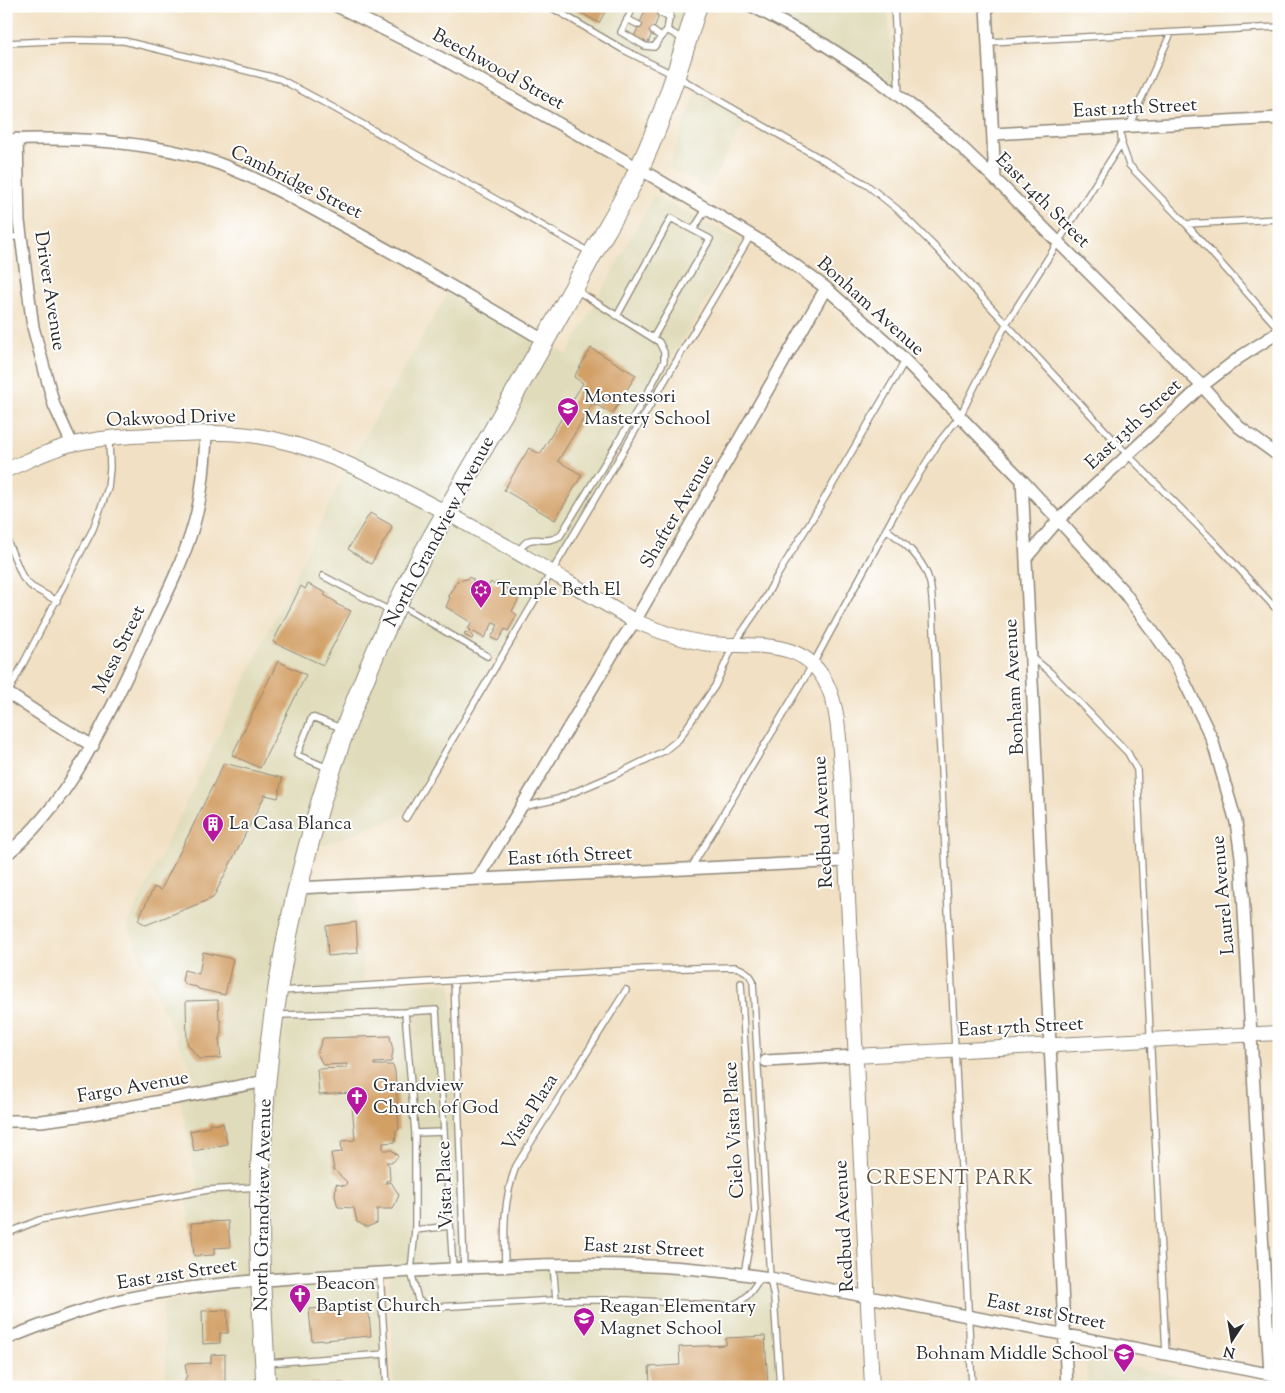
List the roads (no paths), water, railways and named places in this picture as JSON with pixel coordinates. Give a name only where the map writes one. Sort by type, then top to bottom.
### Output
[{"type":"main road","name":"North Grandview Avenue","points":[[266,1387],[261,1280],[260,1187],[266,1081],[278,991],[297,888],[332,770],[364,680],[396,608],[446,512],[574,289],[640,169],[676,76],[697,6]]},
{"type":"street","name":"Beechwood Street","points":[[337,6],[441,58],[640,169]]},
{"type":"street","name":"East 14th Street","points":[[752,6],[825,45],[873,76],[948,134],[1059,242],[1202,386],[1239,427],[1279,456]]},
{"type":"street","points":[[986,6],[995,179]]},
{"type":"street","name":"East 12th Street","points":[[993,134],[1279,118]]},
{"type":"street","name":"Driver Avenue","points":[[12,140],[19,220],[33,327],[54,405],[72,444]]},
{"type":"street","name":"Cambridge Street","points":[[12,140],[94,140],[174,151],[207,160],[256,180],[310,207],[545,340]]},
{"type":"street","name":"Bonham Avenue","points":[[640,169],[751,235],[826,288],[905,361],[1022,480],[1067,1387]]},
{"type":"street","name":"Shafter Avenue","points":[[478,879],[618,645],[635,621],[826,288]]},
{"type":"street","name":"East 13th Street","points":[[1026,558],[1059,519],[1202,386],[1279,330]]},
{"type":"street","name":"Mesa Street","points":[[6,855],[40,823],[65,791],[93,746],[166,596],[185,551],[201,495],[206,433]]},
{"type":"street","name":"Oakwood Drive","points":[[6,470],[72,444],[158,434],[228,433],[258,436],[325,454],[360,469],[446,512]]},
{"type":"street","name":"Laurel Avenue","points":[[1022,480],[1124,592],[1175,662],[1212,739],[1236,822],[1241,857],[1274,1376]]},
{"type":"street","name":"Redbud Avenue","points":[[446,512],[635,621],[663,633],[711,644],[767,646],[788,650],[800,655],[813,664],[828,686],[837,725],[842,777],[872,1387]]},
{"type":"street","points":[[7,694],[93,746]]},
{"type":"street","name":"East 16th Street","points":[[297,888],[845,861]]},
{"type":"street","name":"East 17th Street","points":[[766,1061],[1279,1033]]},
{"type":"street","name":"Fargo Avenue","points":[[6,1121],[41,1121],[86,1115],[266,1081]]},
{"type":"street","name":"East 21st Street","points":[[6,1339],[57,1319],[121,1300],[162,1292],[261,1280],[505,1266],[642,1264],[744,1274],[868,1296],[1274,1376]]},
{"type":"lane","points":[[549,6],[622,49],[676,76],[867,185],[897,209],[1128,455],[1216,544],[1279,612]]},
{"type":"lane","points":[[634,6],[621,32],[645,46],[654,47],[667,30],[670,6]]},
{"type":"lane","points":[[894,6],[899,96]]},
{"type":"lane","points":[[660,13],[670,18]]},
{"type":"lane","points":[[627,19],[639,25]]},
{"type":"lane","points":[[988,42],[1279,27]]},
{"type":"lane","points":[[667,30],[687,40]]},
{"type":"lane","points":[[653,31],[661,38]]},
{"type":"lane","points":[[691,868],[813,664],[886,529],[939,442],[960,416],[1006,324],[1122,142],[1125,127],[1172,33]]},
{"type":"lane","points":[[6,43],[73,40],[124,41],[280,80],[334,108],[593,254]]},
{"type":"lane","points":[[1122,142],[1129,165],[1186,224],[1279,330]]},
{"type":"lane","points":[[693,230],[707,208]]},
{"type":"lane","points":[[617,316],[671,218],[710,239],[653,338]]},
{"type":"lane","points":[[1186,224],[1279,219]]},
{"type":"lane","points":[[406,818],[751,235]]},
{"type":"lane","points":[[6,237],[21,237]]},
{"type":"lane","points":[[518,554],[524,542],[529,540],[547,540],[560,536],[646,396],[664,361],[663,348],[653,338],[574,289]]},
{"type":"lane","points":[[520,808],[558,799],[617,774],[664,751],[679,739],[715,686],[734,644],[764,600],[905,361]]},
{"type":"lane","points":[[7,694],[94,530],[108,488],[110,468],[109,439]]},
{"type":"lane","points":[[886,529],[905,543],[925,570],[930,583],[933,611],[972,1387]]},
{"type":"lane","points":[[6,538],[23,578],[32,587],[57,601]]},
{"type":"lane","points":[[323,576],[396,608],[487,656]]},
{"type":"lane","points":[[1031,655],[1050,672],[1128,753],[1137,770],[1166,1354]]},
{"type":"lane","points":[[332,770],[297,755],[312,717],[346,730]]},
{"type":"lane","points":[[278,991],[646,969],[736,967],[746,971],[752,976],[766,1278],[774,1298],[780,1387]]},
{"type":"lane","name":"Vista Place","points":[[454,981],[458,1269]]},
{"type":"lane","name":"Cielo Vista Place","points":[[741,983],[755,1213],[744,1274]]},
{"type":"lane","name":"Vista Plaza","points":[[505,1266],[504,1223],[508,1187],[516,1166],[626,990]]},
{"type":"lane","points":[[274,1016],[436,1010],[450,1226],[458,1269]]},
{"type":"lane","points":[[405,1012],[415,1133],[415,1230],[411,1271],[418,1300],[426,1305],[436,1307],[556,1300],[628,1300],[729,1306],[738,1304],[746,1299],[766,1278]]},
{"type":"lane","points":[[415,1133],[444,1132]]},
{"type":"lane","points":[[6,1234],[38,1220],[48,1218],[208,1190],[260,1187]]},
{"type":"lane","points":[[415,1230],[450,1226]]},
{"type":"lane","points":[[553,1264],[556,1300]]},
{"type":"lane","points":[[380,1273],[387,1387]]},
{"type":"lane","points":[[265,1364],[385,1354]]},
{"type":"place","name":"Montessori Mastery School","points":[[568,427]]},
{"type":"place","name":"Temple Beth El","points":[[481,609]]},
{"type":"place","name":"La Casa Blanca","points":[[213,843]]},
{"type":"place","name":"Grandview Church of God","points":[[357,1116]]},
{"type":"place","name":"Beacon Baptist Church","points":[[300,1314]]},
{"type":"place","name":"Reagan Elementary Magnet School","points":[[584,1337]]},
{"type":"place","name":"Bohnam Middle School","points":[[1124,1373]]},
{"type":"district","name":"CRESENT PARK","points":[[950,1179]]}]
